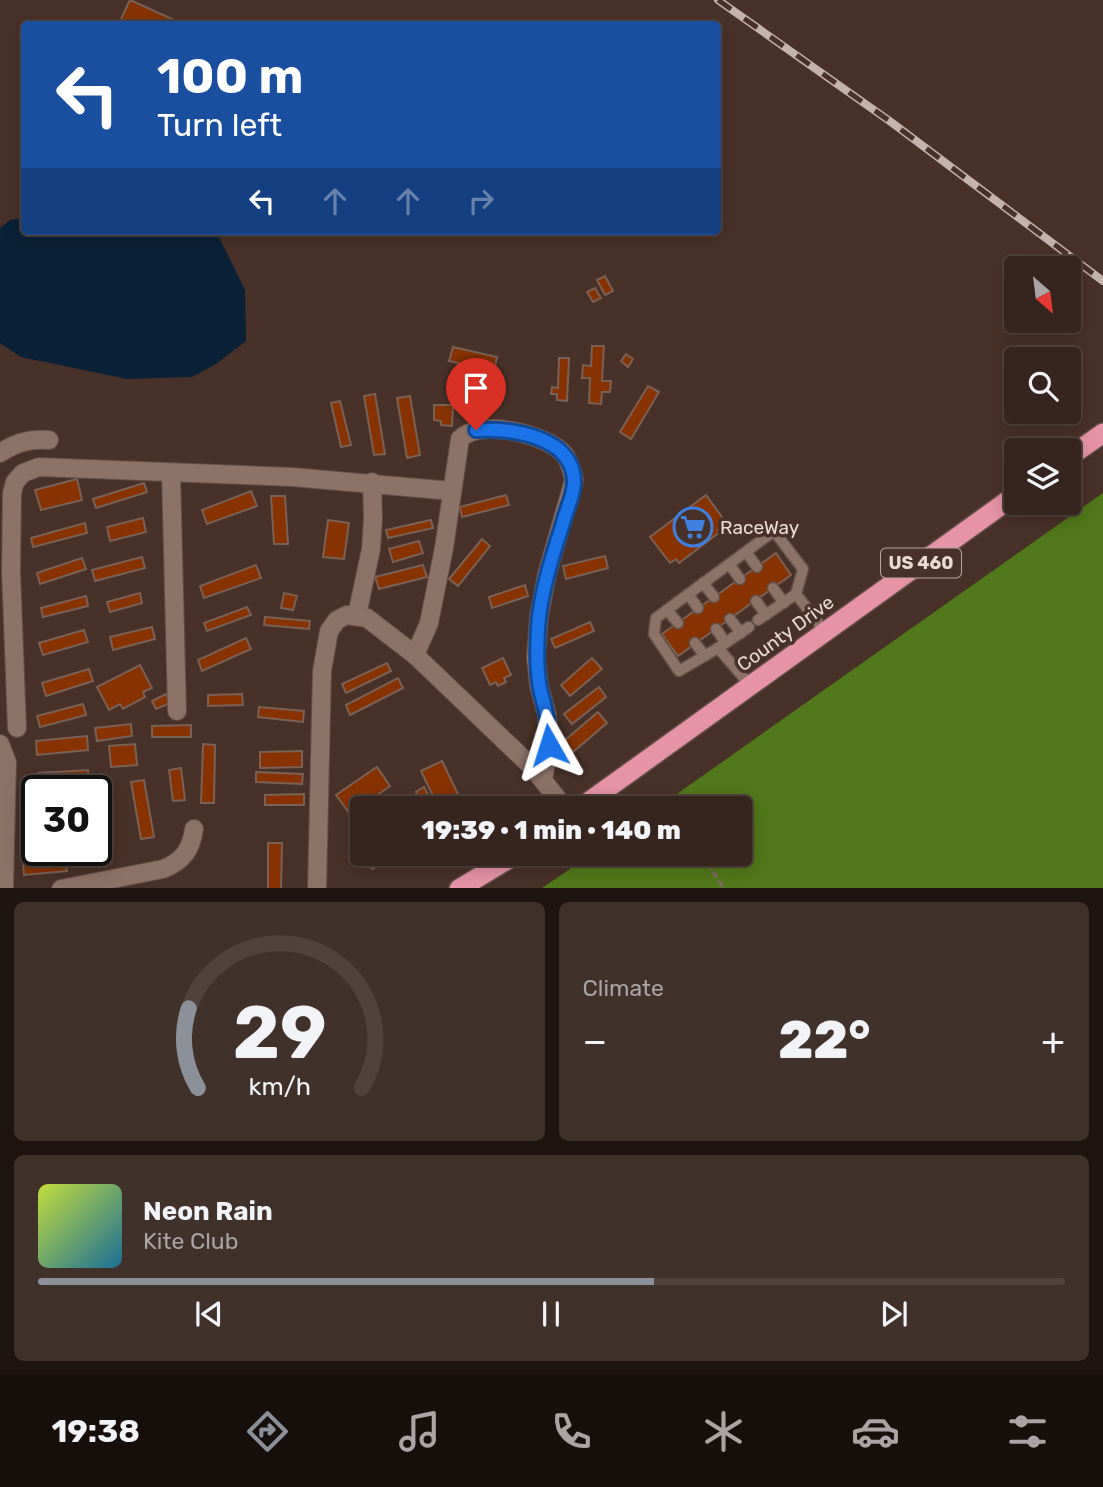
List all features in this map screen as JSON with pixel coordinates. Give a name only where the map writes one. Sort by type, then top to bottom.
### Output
[{"type":"highway","points":[[1081,449],[1103,433]]},
{"type":"highway","name":"County Drive","points":[[597,796],[1004,504]]},
{"type":"highway","points":[[459,888],[497,866]]},
{"type":"street","points":[[415,655],[424,640],[429,623],[444,548],[460,439],[466,433],[476,430],[494,429],[540,439],[559,450],[572,467],[573,487],[547,574],[539,616],[536,658],[539,685],[547,715],[549,745],[543,780]]},
{"type":"street","points":[[0,453],[13,444],[29,439],[49,440]]},
{"type":"street","points":[[17,728],[11,572],[12,493],[15,482],[23,473],[39,467],[171,472],[372,482],[452,491]]},
{"type":"street","points":[[171,472],[177,711]]},
{"type":"street","points":[[357,615],[371,549],[372,482]]},
{"type":"street","points":[[317,888],[322,671],[329,631],[337,620],[347,615],[367,618],[415,655],[543,780],[556,796]]},
{"type":"street","points":[[0,744],[6,762],[4,888]]},
{"type":"street","points":[[61,888],[163,869],[175,864],[187,854],[194,829]]},
{"type":"lane","points":[[774,531],[803,569],[796,594],[722,646],[679,671],[653,634],[656,618],[746,552],[774,531]]},
{"type":"lane","points":[[746,552],[757,567]]},
{"type":"lane","points":[[729,564],[740,579]]},
{"type":"lane","points":[[703,583],[714,597]]},
{"type":"lane","points":[[774,588],[784,603]]},
{"type":"lane","points":[[688,594],[698,608]]},
{"type":"lane","points":[[796,594],[825,632]]},
{"type":"lane","points":[[753,624],[755,601]]},
{"type":"lane","points":[[667,610],[678,623]]},
{"type":"lane","points":[[730,619],[753,624]]},
{"type":"lane","points":[[716,629],[722,646],[751,686]]},
{"type":"lane","points":[[695,643],[705,656]]},
{"type":"path","points":[[710,866],[724,888]]},
{"type":"green space","points":[[1103,493],[1103,888],[542,888],[574,866],[752,866],[752,796],[674,796],[1072,515],[1081,515],[1081,509]]},
{"type":"water","points":[[21,218],[21,235],[218,235],[245,290],[246,341],[216,364],[192,377],[127,379],[21,357],[0,343],[0,228],[10,220]]},
{"type":"building","points":[[130,0],[176,21],[120,21]]},
{"type":"building","points":[[605,276],[613,291],[605,295],[597,280]]},
{"type":"building","points":[[595,288],[601,298],[593,302],[587,292]]},
{"type":"building","points":[[592,346],[604,346],[602,381],[611,381],[610,392],[602,392],[601,404],[589,403],[590,378],[582,378],[583,365],[591,366]]},
{"type":"building","points":[[453,347],[497,357],[494,371],[449,361]]},
{"type":"building","points":[[626,354],[633,359],[628,367],[621,361]]},
{"type":"building","points":[[559,358],[569,358],[567,401],[557,400],[557,394],[551,394],[552,387],[558,388]]},
{"type":"building","points":[[648,386],[659,392],[631,439],[620,432]]},
{"type":"building","points":[[375,394],[385,454],[374,455],[364,396]]},
{"type":"building","points":[[410,396],[420,455],[407,458],[397,398]]},
{"type":"building","points":[[340,401],[351,445],[341,447],[331,403]]},
{"type":"building","points":[[434,405],[453,405],[452,426],[441,425],[441,421],[434,420]]},
{"type":"building","points":[[77,479],[82,500],[41,510],[35,490]]},
{"type":"building","points":[[144,483],[147,492],[96,508],[93,499]]},
{"type":"building","points":[[251,491],[257,506],[207,524],[202,510]]},
{"type":"building","points":[[506,495],[509,505],[462,517],[460,507]]},
{"type":"building","name":"RaceWay","points":[[706,495],[727,524],[679,563],[676,559],[670,563],[650,537]]},
{"type":"building","points":[[271,496],[285,496],[288,544],[274,544]]},
{"type":"building","points":[[143,518],[146,532],[110,541],[107,527]]},
{"type":"building","points":[[328,520],[349,523],[344,559],[323,557]]},
{"type":"building","points":[[431,520],[433,528],[388,538],[386,530]]},
{"type":"building","points":[[85,523],[87,533],[33,547],[31,538]]},
{"type":"building","points":[[482,539],[490,546],[458,586],[449,579]]},
{"type":"building","points":[[419,541],[423,553],[393,562],[389,549]]},
{"type":"building","name":"RaceWay","points":[[776,553],[791,575],[678,656],[662,634]]},
{"type":"building","points":[[605,556],[608,568],[566,579],[563,566]]},
{"type":"building","points":[[142,557],[145,568],[95,581],[92,570]]},
{"type":"building","points":[[82,558],[86,569],[40,584],[37,573]]},
{"type":"building","points":[[256,565],[261,578],[204,598],[200,586]]},
{"type":"building","points":[[423,565],[427,577],[379,589],[375,577]]},
{"type":"building","points":[[525,585],[528,596],[492,608],[489,597]]},
{"type":"building","points":[[140,593],[142,603],[110,612],[107,602]]},
{"type":"building","points":[[284,593],[297,596],[293,610],[281,608]]},
{"type":"building","points":[[86,596],[88,606],[43,617],[41,608]]},
{"type":"building","points":[[247,607],[251,615],[207,631],[204,623]]},
{"type":"building","points":[[265,617],[310,621],[309,629],[264,625]]},
{"type":"building","points":[[590,622],[594,631],[555,648],[551,639]]},
{"type":"building","points":[[152,627],[155,639],[113,650],[110,637]]},
{"type":"building","points":[[84,630],[88,642],[43,655],[39,643]]},
{"type":"building","points":[[246,638],[251,649],[202,671],[198,660]]},
{"type":"building","points":[[503,658],[511,675],[504,678],[506,682],[498,686],[496,682],[490,685],[482,668]]},
{"type":"building","points":[[592,658],[602,669],[570,696],[561,685]]},
{"type":"building","points":[[387,663],[391,671],[346,693],[342,684]]},
{"type":"building","points":[[140,665],[152,688],[143,692],[145,697],[123,709],[120,704],[109,710],[97,687]]},
{"type":"building","points":[[89,669],[93,681],[46,696],[42,683]]},
{"type":"building","points":[[398,678],[403,688],[350,715],[346,705]]},
{"type":"building","points":[[599,687],[606,697],[572,724],[564,714]]},
{"type":"building","points":[[166,694],[170,703],[156,709],[152,701]]},
{"type":"building","points":[[242,694],[243,705],[208,706],[208,695]]},
{"type":"building","points":[[83,704],[86,715],[40,727],[37,716]]},
{"type":"building","points":[[259,707],[304,711],[303,722],[258,717]]},
{"type":"building","points":[[598,712],[607,723],[573,752],[564,741]]},
{"type":"building","points":[[131,724],[132,736],[97,741],[95,728]]},
{"type":"building","points":[[191,725],[191,737],[152,737],[152,726]]},
{"type":"building","points":[[87,736],[88,750],[37,755],[36,741]]},
{"type":"building","points":[[135,744],[137,765],[111,767],[109,746]]},
{"type":"building","points":[[203,744],[215,745],[214,803],[201,803]]},
{"type":"building","points":[[302,751],[302,767],[260,768],[260,752]]},
{"type":"building","points":[[442,761],[458,794],[433,796],[421,771]]},
{"type":"building","points":[[377,767],[390,786],[376,796],[350,796],[350,814],[336,795]]},
{"type":"building","points":[[181,768],[185,800],[173,801],[169,770]]},
{"type":"building","points":[[88,770],[88,775],[38,775]]},
{"type":"building","points":[[256,772],[303,774],[302,784],[256,782]]},
{"type":"building","points":[[144,780],[154,837],[141,839],[131,782]]},
{"type":"building","points":[[424,787],[429,796],[418,796],[416,792]]},
{"type":"building","points":[[304,794],[304,805],[265,805],[265,795]]},
{"type":"building","points":[[268,843],[282,843],[281,888],[268,888]]},
{"type":"building","points":[[23,866],[67,866],[67,871],[24,875]]},
{"type":"railway","points":[[718,0],[891,122],[1103,281]]},
{"type":"place","name":"RaceWay","points":[[693,527]]},
{"type":"route","points":[[476,430],[517,432],[540,439],[565,455],[572,467],[573,487],[547,574],[539,616],[536,658],[539,685],[547,715],[549,745]]}]
